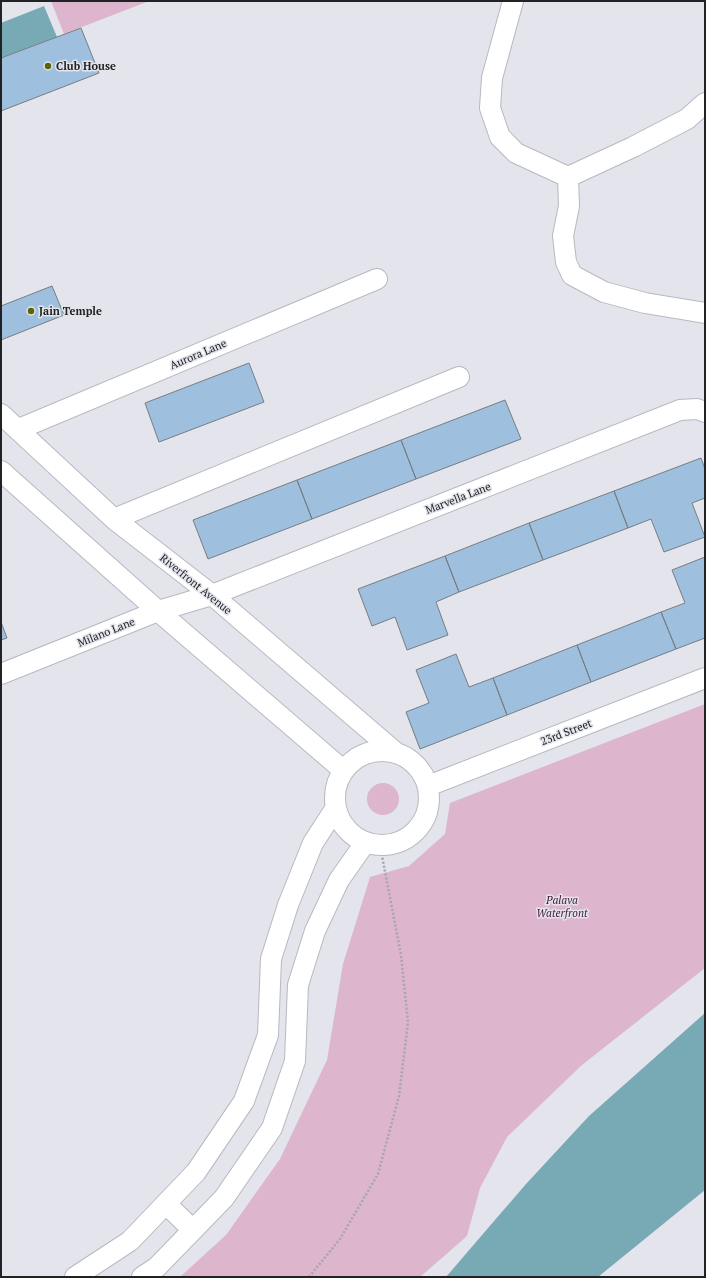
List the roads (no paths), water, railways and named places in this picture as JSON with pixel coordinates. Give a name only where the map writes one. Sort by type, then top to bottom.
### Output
[{"type":"street","points":[[514,1],[492,78],[490,108],[500,137],[516,152],[568,176],[633,147],[687,119],[705,103]]},
{"type":"street","points":[[568,176],[569,206],[563,236],[566,262],[572,275],[604,292],[645,303],[705,313]]},
{"type":"street","name":"Aurora Lane","points":[[19,429],[377,279]]},
{"type":"street","points":[[114,519],[459,377]]},
{"type":"street","name":"Marvella Lane","points":[[212,595],[680,410],[697,409],[705,412]]},
{"type":"street","name":"Riverfront Avenue","points":[[1,414],[19,429],[114,519],[212,595],[394,751]]},
{"type":"street","points":[[1,471],[158,611],[343,770]]},
{"type":"street","name":"Milano Lane","points":[[1,674],[158,611],[212,595]]},
{"type":"street","name":"23rd Street","points":[[428,786],[705,678]]},
{"type":"street","points":[[379,751],[394,751],[409,760],[421,772],[428,786],[429,801],[426,815],[419,828],[408,838],[394,844],[372,844],[352,836],[341,824],[336,809],[335,793],[343,770],[363,755],[379,751]]},
{"type":"street","points":[[75,1277],[130,1241],[166,1204],[196,1172],[244,1101],[268,1035],[271,959],[288,905],[313,843],[336,809]]},
{"type":"street","points":[[142,1277],[158,1267],[224,1198],[272,1128],[294,1061],[298,985],[315,931],[339,880],[372,844]]},
{"type":"street","points":[[166,1204],[193,1230]]},
{"type":"water","points":[[44,6],[57,37],[1,58],[1,23]]},
{"type":"water","points":[[705,1013],[705,1190],[598,1277],[446,1277],[526,1184],[589,1116]]},
{"type":"place","name":"Club House","points":[[48,66]]},
{"type":"place","name":"Jain Temple","points":[[31,311]]},
{"type":"park label","name":"Palava Waterfront","points":[[562,906]]}]
